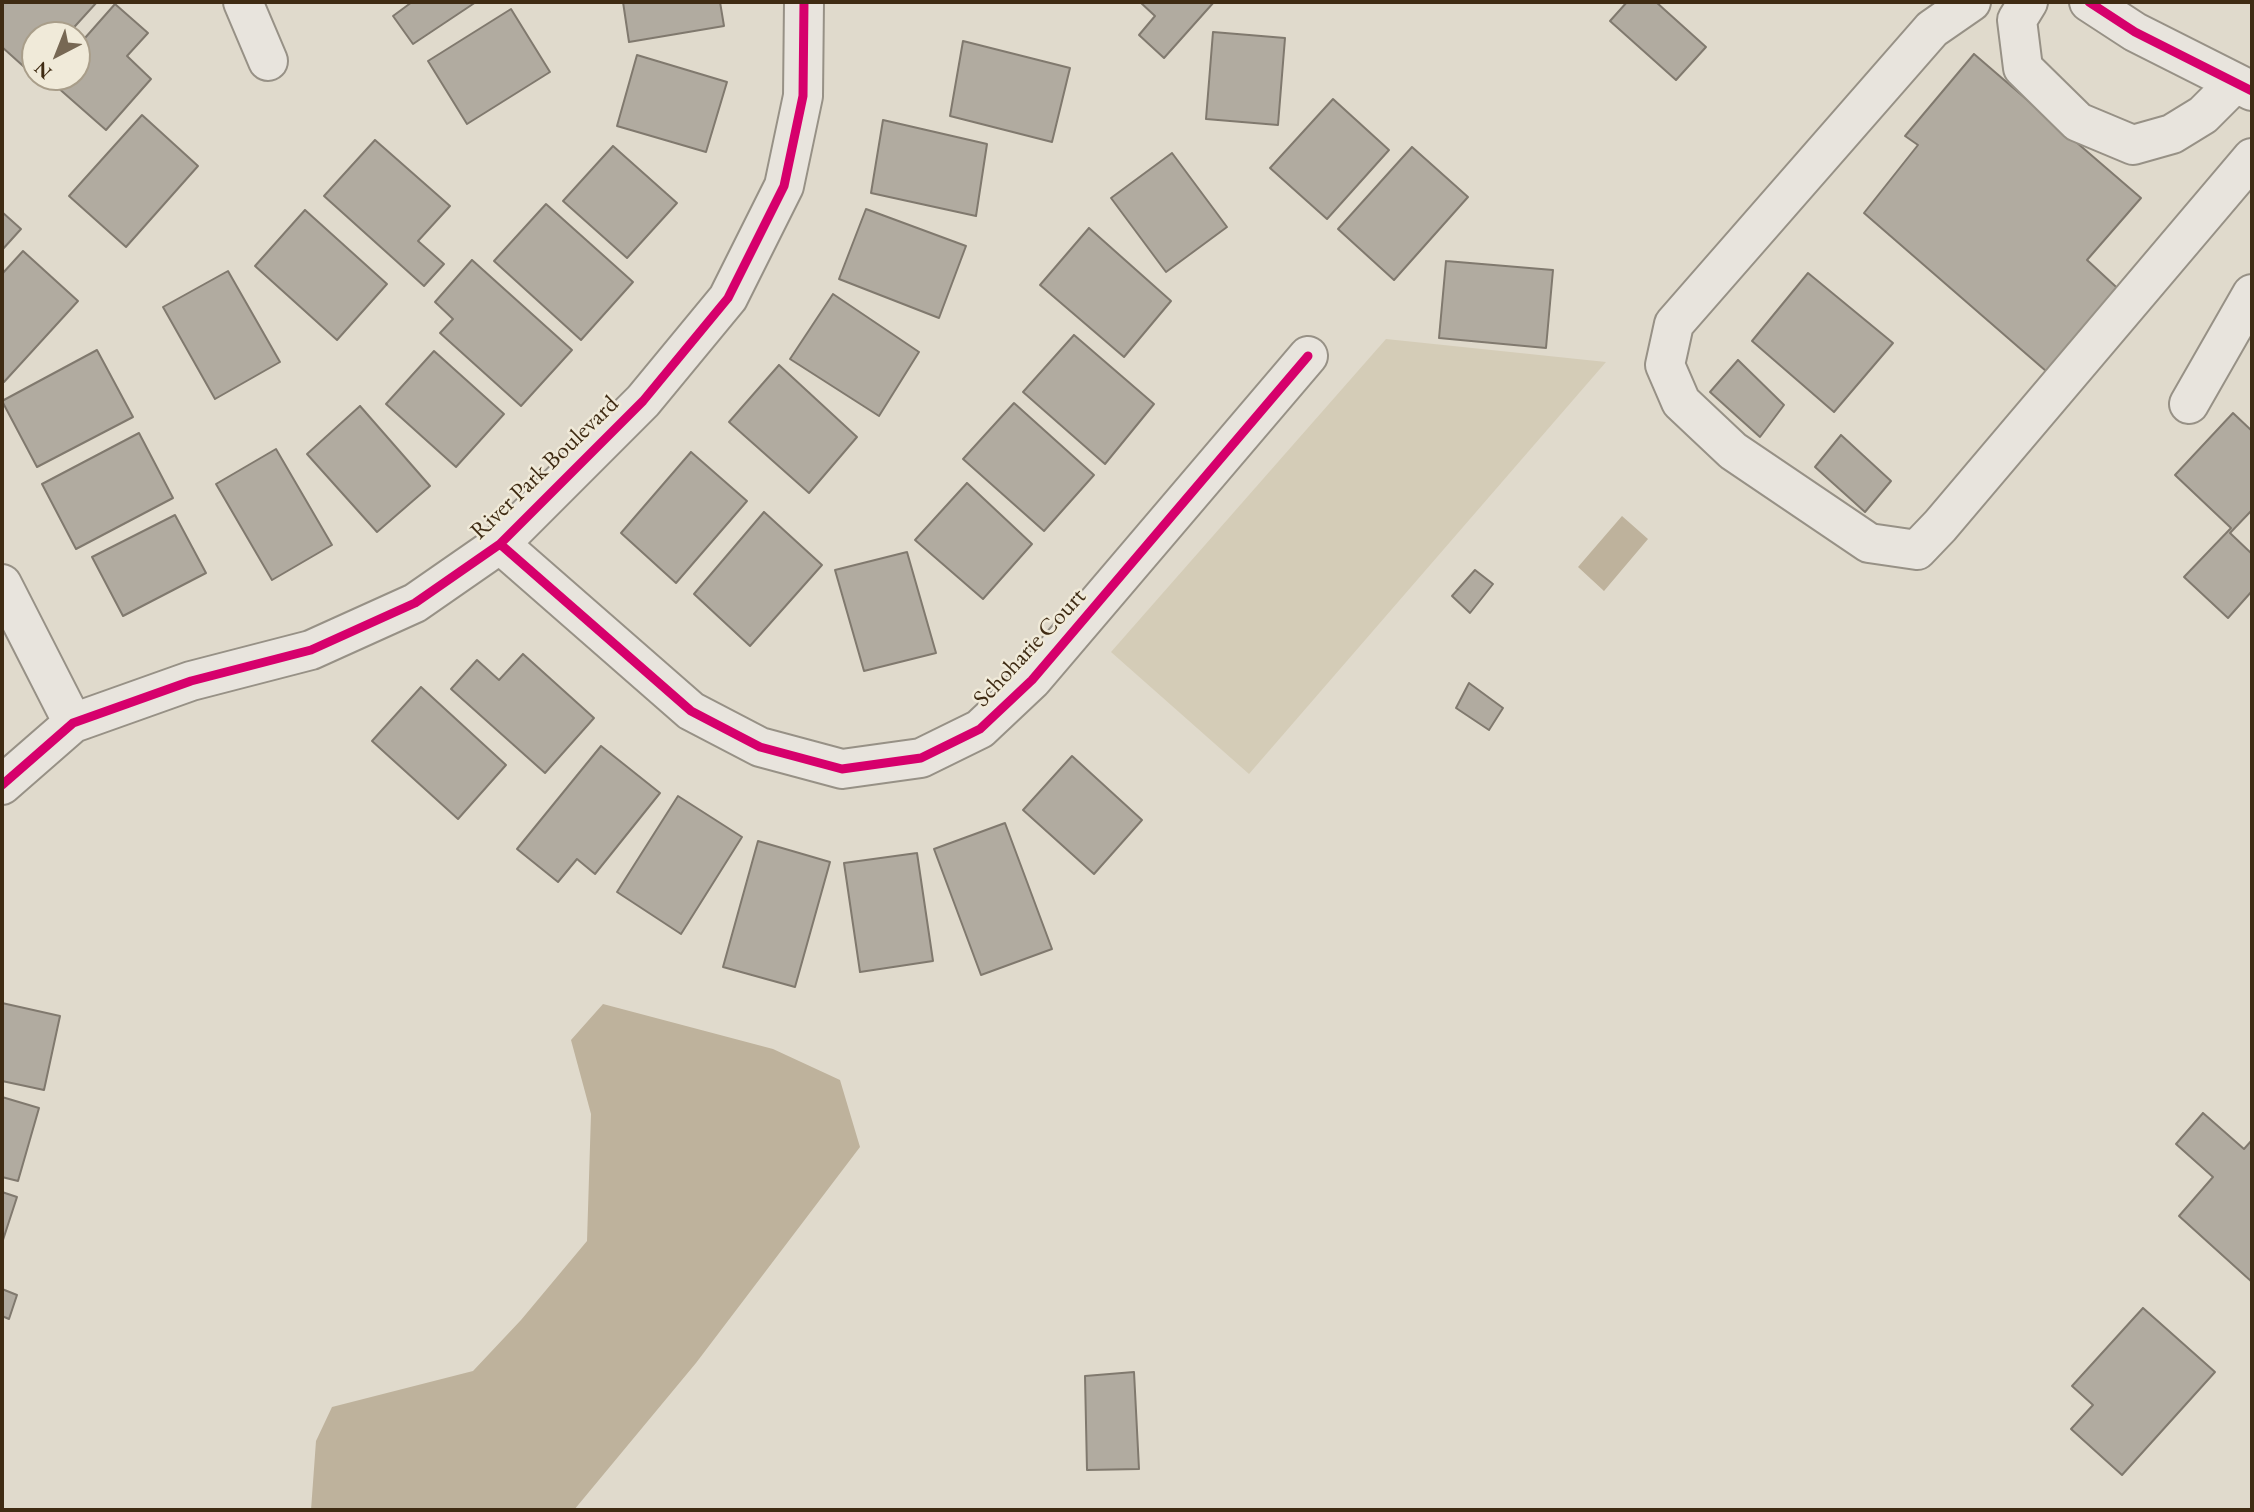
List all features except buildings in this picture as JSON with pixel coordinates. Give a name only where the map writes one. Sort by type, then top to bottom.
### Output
[{"type":"street","points":[[243,2],[268,61]]},
{"type":"street","name":"River Park Boulevard","points":[[2,785],[73,723],[191,681],[311,650],[415,603],[500,544],[643,401],[728,298],[784,186],[803,96],[804,2]]},
{"type":"street","points":[[1971,2],[1932,29],[1674,324],[1665,365],[1681,402],[1733,451],[1869,543],[1916,550],[1940,526],[2252,158]]},
{"type":"street","points":[[2028,2],[2017,20],[2023,68],[2078,122],[2133,145],[2172,134],[2244,87],[2135,32],[2089,2]]},
{"type":"street","points":[[2189,404],[2252,294]]},
{"type":"street","name":"Schoharie Court","points":[[500,544],[691,711],[760,747],[842,769],[921,758],[980,729],[1032,680],[1308,356]]},
{"type":"street","points":[[2,584],[73,723]]},
{"type":"shaded area","points":[[1386,339],[1606,362],[1249,774],[1111,652]]},
{"type":"shaded area","points":[[1622,516],[1648,539],[1604,591],[1578,567]]},
{"type":"shaded area","points":[[603,1004],[773,1049],[840,1080],[860,1147],[696,1363],[574,1510],[311,1510],[316,1441],[332,1407],[473,1371],[521,1320],[587,1241],[591,1114],[571,1040]]},
{"type":"cycle path","points":[[2,785],[73,723],[191,681],[311,650],[415,603],[500,544],[643,401],[728,298],[784,186],[803,96],[804,2]]},
{"type":"cycle path","points":[[2089,2],[2135,32],[2252,91]]},
{"type":"cycle path","points":[[500,544],[691,711],[760,747],[842,769],[921,758],[980,729],[1032,680],[1308,356]]}]
